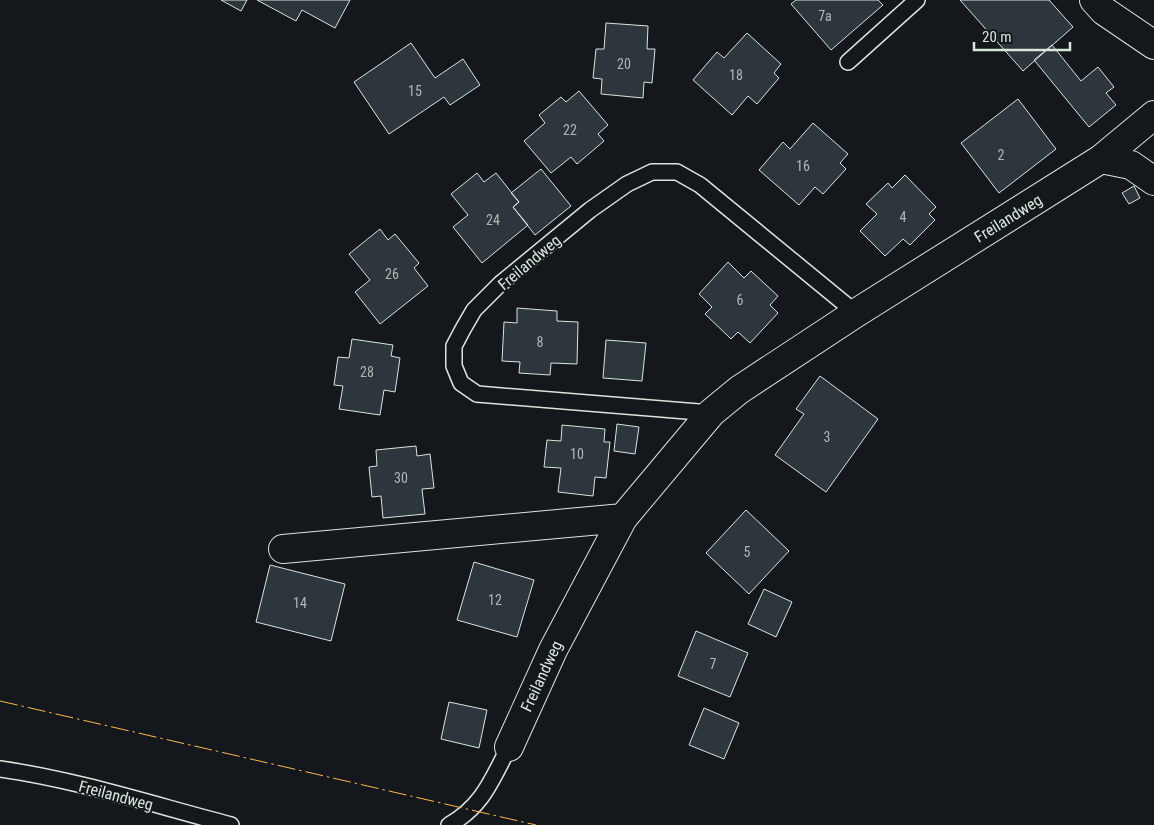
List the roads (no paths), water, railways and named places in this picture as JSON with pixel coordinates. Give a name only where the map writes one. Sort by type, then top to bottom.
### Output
[{"type":"street","points":[[1094,0],[1104,11],[1154,45]]},
{"type":"street","name":"Freilandweg","points":[[509,747],[553,650],[623,518],[711,413],[739,390],[856,313],[1101,159],[1154,115]]},
{"type":"street","points":[[1101,159],[1131,165],[1154,181]]},
{"type":"street","points":[[283,549],[623,518]]},
{"type":"lane","points":[[848,62],[917,0]]},
{"type":"lane","name":"Freilandweg","points":[[711,413],[477,394],[460,383],[454,366],[454,346],[474,310],[500,284],[590,210],[627,184],[652,172],[677,172],[700,185],[856,313]]},
{"type":"lane","name":"Freilandweg","points":[[449,825],[464,816],[482,797],[509,747]]},
{"type":"lane","name":"Freilandweg","points":[[0,769],[28,773],[82,786],[231,825]]}]
